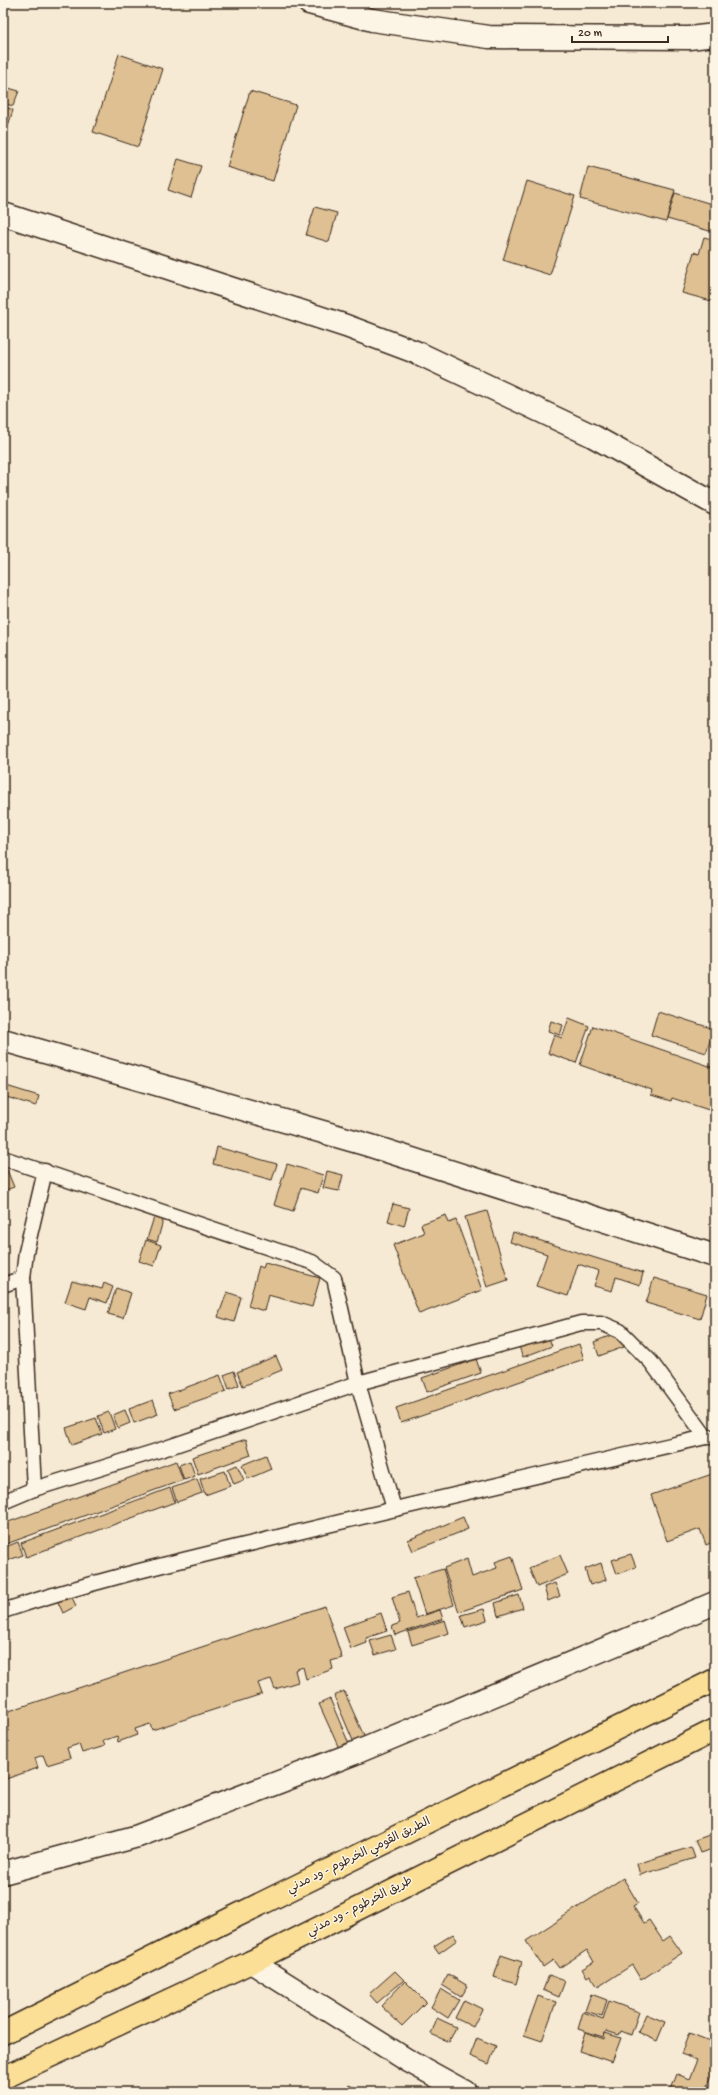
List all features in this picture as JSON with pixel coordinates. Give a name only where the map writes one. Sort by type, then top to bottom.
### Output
[{"type":"highway","name":"الطريق القومي الخرطوم - ود مدني","points":[[3,2033],[252,1908],[715,1680]]},
{"type":"highway","name":"طريق الخرطوم - ود مدني","points":[[3,2078],[251,1962],[715,1730]]},
{"type":"street","points":[[309,3],[372,20],[489,37],[682,38],[715,35]]},
{"type":"street","points":[[3,214],[339,324],[418,353],[591,435],[715,504]]},
{"type":"street","points":[[3,1040],[368,1144],[715,1256]]},
{"type":"street","points":[[3,1873],[146,1833],[355,1753],[715,1603]]},
{"type":"street","points":[[251,1962],[401,2056],[465,2092]]},
{"type":"lane","points":[[3,1158],[312,1262],[334,1278],[358,1383],[394,1509]]},
{"type":"lane","points":[[34,1489],[23,1278],[26,1252],[45,1171]]},
{"type":"lane","points":[[3,1285],[23,1278]]},
{"type":"lane","points":[[3,1502],[34,1489],[163,1449],[358,1383],[581,1322],[601,1323],[620,1331],[651,1362],[711,1437],[394,1509],[57,1593],[3,1611]]},
{"type":"building","points":[[119,54],[163,69],[138,147],[93,132]]},
{"type":"building","points":[[5,87],[19,91],[13,106],[3,103]]},
{"type":"building","points":[[250,91],[296,105],[273,181],[227,167]]},
{"type":"building","points":[[3,106],[13,110],[5,136],[3,136]]},
{"type":"building","points":[[178,159],[201,166],[191,198],[168,190]]},
{"type":"building","points":[[588,167],[675,190],[666,222],[580,199]]},
{"type":"building","points":[[527,181],[575,196],[550,275],[503,260]]},
{"type":"building","points":[[675,193],[715,205],[715,225],[713,232],[667,219]]},
{"type":"building","points":[[315,207],[337,213],[329,242],[306,235]]},
{"type":"building","points":[[704,237],[715,240],[715,302],[682,293],[694,252],[699,254]]},
{"type":"building","points":[[658,1011],[714,1029],[706,1053],[651,1035]]},
{"type":"building","points":[[569,1018],[589,1026],[576,1063],[548,1053],[554,1035],[562,1038]]},
{"type":"building","points":[[551,1021],[563,1025],[560,1035],[548,1031]]},
{"type":"building","points":[[593,1026],[715,1068],[715,1112],[672,1098],[671,1101],[651,1095],[652,1090],[580,1065]]},
{"type":"building","points":[[3,1085],[39,1096],[36,1106],[3,1096]]},
{"type":"building","points":[[217,1147],[277,1164],[272,1180],[213,1164]]},
{"type":"building","points":[[287,1164],[323,1175],[318,1193],[301,1188],[293,1211],[274,1205]]},
{"type":"building","points":[[7,1170],[14,1187],[3,1191],[3,1171]]},
{"type":"building","points":[[327,1171],[343,1175],[339,1191],[323,1188]]},
{"type":"building","points":[[393,1204],[409,1208],[404,1226],[388,1221]]},
{"type":"building","points":[[487,1211],[508,1280],[487,1287],[465,1217]]},
{"type":"building","points":[[155,1214],[164,1217],[157,1242],[147,1239]]},
{"type":"building","points":[[446,1215],[449,1223],[456,1220],[482,1290],[419,1314],[393,1245],[424,1233],[421,1224]]},
{"type":"building","points":[[513,1232],[643,1273],[640,1285],[616,1277],[612,1291],[594,1286],[599,1271],[578,1264],[568,1296],[536,1286],[547,1254],[510,1242]]},
{"type":"building","points":[[146,1240],[161,1245],[154,1266],[139,1261]]},
{"type":"building","points":[[265,1263],[320,1278],[312,1307],[268,1295],[264,1311],[248,1306],[259,1266],[263,1268]]},
{"type":"building","points":[[654,1278],[707,1294],[700,1319],[646,1303]]},
{"type":"building","points":[[72,1281],[102,1289],[104,1283],[113,1287],[107,1303],[90,1297],[86,1309],[65,1302]]},
{"type":"building","points":[[116,1288],[131,1293],[123,1318],[108,1314]]},
{"type":"building","points":[[227,1292],[241,1297],[234,1322],[218,1317]]},
{"type":"building","points":[[619,1332],[624,1347],[599,1356],[594,1342]]},
{"type":"building","points":[[547,1333],[552,1346],[523,1357],[518,1344]]},
{"type":"building","points":[[579,1344],[584,1359],[401,1423],[396,1408]]},
{"type":"building","points":[[276,1356],[282,1370],[243,1386],[237,1372]]},
{"type":"building","points":[[476,1359],[481,1373],[427,1392],[422,1378]]},
{"type":"building","points":[[234,1371],[239,1385],[229,1389],[224,1375]]},
{"type":"building","points":[[220,1375],[226,1391],[174,1409],[168,1394]]},
{"type":"building","points":[[153,1400],[158,1414],[134,1423],[129,1409]]},
{"type":"building","points":[[125,1410],[130,1423],[118,1428],[113,1415]]},
{"type":"building","points":[[109,1412],[115,1429],[104,1433],[98,1416]]},
{"type":"building","points":[[96,1418],[102,1434],[72,1445],[66,1428]]},
{"type":"building","points":[[246,1439],[251,1455],[198,1474],[192,1457]]},
{"type":"building","points":[[266,1455],[271,1469],[248,1479],[242,1465]]},
{"type":"building","points":[[176,1461],[183,1480],[6,1544],[3,1534],[3,1524]]},
{"type":"building","points":[[190,1461],[195,1476],[184,1480],[179,1465]]},
{"type":"building","points":[[237,1465],[244,1480],[234,1484],[228,1469]]},
{"type":"building","points":[[225,1471],[230,1486],[205,1495],[200,1479]]},
{"type":"building","points":[[715,1473],[715,1541],[706,1545],[700,1529],[667,1541],[651,1495]]},
{"type":"building","points":[[197,1479],[202,1493],[177,1502],[172,1488]]},
{"type":"building","points":[[170,1488],[175,1502],[26,1557],[21,1543]]},
{"type":"building","points":[[463,1517],[468,1529],[413,1551],[408,1540]]},
{"type":"building","points":[[18,1542],[23,1555],[3,1562],[3,1548]]},
{"type":"building","points":[[631,1554],[636,1567],[617,1574],[612,1560]]},
{"type":"building","points":[[560,1555],[568,1574],[537,1587],[529,1568]]},
{"type":"building","points":[[512,1556],[523,1590],[459,1612],[444,1568],[467,1559],[472,1577],[497,1568],[495,1562]]},
{"type":"building","points":[[601,1563],[606,1580],[590,1585],[585,1569]]},
{"type":"building","points":[[443,1569],[454,1605],[425,1614],[413,1578]]},
{"type":"building","points":[[555,1583],[560,1596],[548,1601],[544,1587]]},
{"type":"building","points":[[408,1592],[416,1618],[440,1610],[443,1619],[395,1635],[392,1626],[400,1623],[392,1597]]},
{"type":"building","points":[[70,1593],[76,1606],[63,1613],[57,1600]]},
{"type":"building","points":[[519,1595],[523,1608],[498,1616],[495,1603]]},
{"type":"building","points":[[325,1606],[342,1658],[331,1661],[333,1669],[306,1679],[303,1667],[295,1670],[298,1682],[275,1689],[271,1679],[258,1683],[262,1694],[152,1730],[150,1724],[135,1729],[137,1735],[118,1742],[117,1736],[103,1741],[105,1746],[82,1753],[79,1744],[67,1748],[70,1758],[47,1765],[43,1755],[35,1758],[38,1768],[3,1780],[3,1713]]},
{"type":"building","points":[[484,1609],[487,1620],[465,1627],[461,1615]]},
{"type":"building","points":[[381,1613],[387,1631],[366,1638],[367,1643],[351,1649],[343,1627]]},
{"type":"building","points":[[445,1620],[449,1633],[412,1645],[408,1632]]},
{"type":"building","points":[[391,1635],[396,1649],[375,1655],[370,1641]]},
{"type":"building","points":[[344,1691],[368,1745],[357,1750],[334,1696]]},
{"type":"building","points":[[330,1699],[352,1751],[342,1755],[319,1704]]},
{"type":"building","points":[[715,1833],[715,1848],[700,1853],[695,1840]]},
{"type":"building","points":[[691,1847],[695,1858],[640,1875],[637,1864]]},
{"type":"building","points":[[623,1878],[638,1903],[633,1906],[644,1923],[649,1920],[663,1941],[670,1936],[682,1953],[641,1980],[632,1965],[598,1987],[590,1975],[587,1977],[582,1969],[594,1962],[587,1950],[559,1968],[553,1960],[543,1967],[526,1941]]},
{"type":"building","points":[[453,1934],[457,1940],[439,1953],[434,1946]]},
{"type":"building","points":[[501,1955],[522,1962],[516,1984],[494,1977]]},
{"type":"building","points":[[395,1971],[404,1980],[377,2003],[369,1994]]},
{"type":"building","points":[[448,1974],[468,1986],[461,1997],[442,1985]]},
{"type":"building","points":[[549,1975],[565,1981],[559,1997],[543,1990]]},
{"type":"building","points":[[405,1981],[426,2002],[402,2026],[381,2006]]},
{"type":"building","points":[[441,1989],[459,2000],[448,2018],[431,2007]]},
{"type":"building","points":[[591,1994],[607,2000],[602,2016],[585,2011]]},
{"type":"building","points":[[538,1996],[556,2002],[542,2041],[524,2035]]},
{"type":"building","points":[[464,2000],[482,2009],[473,2027],[455,2018]]},
{"type":"building","points":[[609,2001],[639,2012],[631,2035],[621,2031],[619,2035],[606,2031],[603,2037],[578,2029],[583,2012],[603,2019]]},
{"type":"building","points":[[646,2014],[665,2022],[657,2041],[638,2032]]},
{"type":"building","points":[[437,2018],[456,2027],[449,2042],[431,2034]]},
{"type":"building","points":[[585,2032],[604,2039],[605,2033],[621,2038],[612,2062],[579,2051]]},
{"type":"building","points":[[689,2033],[715,2043],[715,2068],[705,2092],[670,2092],[677,2074],[689,2079],[697,2060],[681,2054]]},
{"type":"building","points":[[477,2038],[496,2046],[489,2064],[470,2056]]},
{"type":"building","points":[[349,2085],[362,2092],[346,2092]]}]
